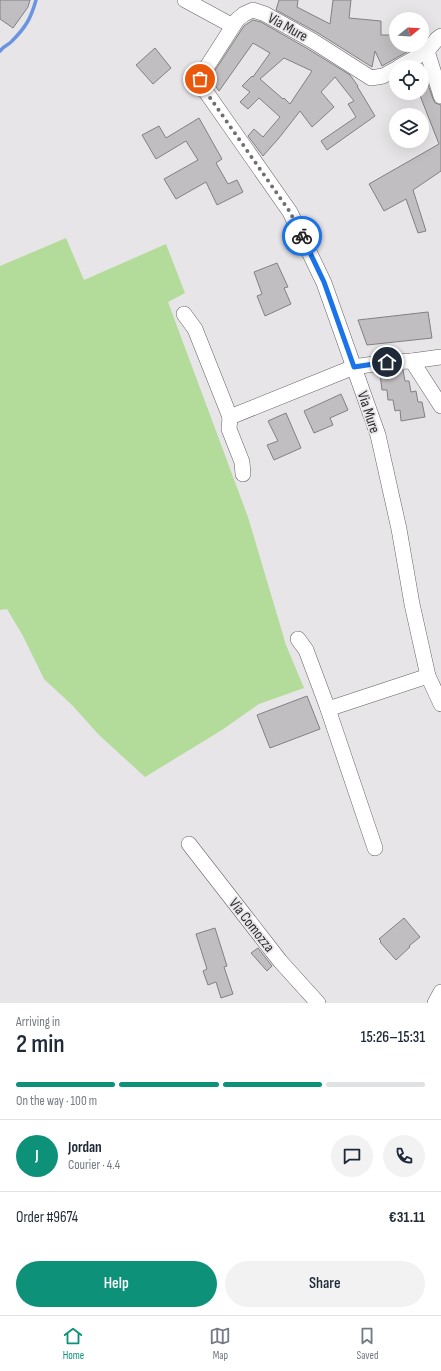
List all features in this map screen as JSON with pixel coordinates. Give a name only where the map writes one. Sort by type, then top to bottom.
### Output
[{"type":"street","points":[[185,0],[233,26]]},
{"type":"street","name":"Via Mure","points":[[389,72],[371,78],[312,41],[265,14],[253,10],[244,14],[233,26],[200,79],[204,89],[290,212],[324,282],[378,435],[399,529],[412,604],[428,676],[441,704]]},
{"type":"street","points":[[429,49],[441,36]]},
{"type":"street","points":[[411,60],[425,52]]},
{"type":"street","points":[[427,52],[441,96]]},
{"type":"street","points":[[184,314],[195,329],[230,417],[229,429],[242,462],[243,474]]},
{"type":"street","points":[[230,417],[354,367],[441,357]]},
{"type":"street","points":[[412,361],[441,406]]},
{"type":"street","points":[[298,639],[306,650],[376,848]]},
{"type":"street","points":[[328,709],[428,676]]},
{"type":"street","name":"Via Comozza","points":[[189,844],[280,961],[318,1003]]},
{"type":"street","points":[[435,1003],[441,992]]},
{"type":"green space","points":[[66,238],[84,280],[166,244],[185,293],[168,302],[248,517],[286,645],[304,688],[259,704],[222,730],[145,777],[99,735],[72,705],[44,679],[23,636],[7,609],[0,610],[0,266]]},
{"type":"building","points":[[0,0],[30,0],[28,7],[13,28],[0,19]]},
{"type":"building","points":[[279,0],[298,0],[297,7],[330,24],[333,0],[351,0],[349,18],[381,21],[381,35],[389,35],[389,52],[407,52],[393,60],[389,60],[389,62],[382,66],[375,51],[372,67],[318,33],[276,10]]},
{"type":"building","points":[[253,20],[261,22],[350,75],[375,116],[327,150],[321,141],[356,117],[348,104],[354,101],[335,77],[321,92],[334,107],[312,127],[300,111],[263,156],[248,136],[254,129],[263,137],[280,117],[259,98],[248,109],[240,102],[250,92],[242,86],[252,76],[253,77],[270,53],[253,43],[219,91],[210,78],[244,26]],"holes":[[[284,58],[312,71],[290,104],[260,79]]]},
{"type":"building","points":[[155,48],[171,68],[153,84],[136,65]]},
{"type":"building","points":[[429,87],[435,103],[441,105],[441,171],[413,190],[426,231],[418,233],[406,199],[384,211],[369,184],[439,144],[429,118],[429,108],[425,108],[422,100],[429,100]]},
{"type":"building","points":[[199,118],[222,159],[216,163],[228,184],[237,180],[243,192],[217,205],[206,182],[176,199],[164,179],[198,160],[186,141],[156,159],[142,135],[159,126],[166,138]]},
{"type":"building","points":[[277,263],[288,287],[284,288],[291,304],[265,316],[257,296],[262,294],[254,272]]},
{"type":"building","points":[[428,312],[432,338],[367,345],[358,320]]},
{"type":"building","points":[[403,370],[405,381],[409,381],[411,392],[416,391],[418,402],[422,402],[425,417],[401,421],[400,410],[395,411],[393,400],[388,400],[387,390],[382,390],[380,374]]},
{"type":"building","points":[[341,394],[348,410],[330,418],[333,425],[314,433],[304,411]]},
{"type":"building","points":[[286,413],[301,448],[274,460],[267,445],[278,441],[268,421]]},
{"type":"building","points":[[307,696],[320,729],[270,748],[257,715]]},
{"type":"building","points":[[404,918],[420,937],[396,960],[379,939]]},
{"type":"building","points":[[215,928],[227,966],[224,967],[233,994],[221,998],[216,982],[208,985],[203,971],[207,969],[196,934]]},
{"type":"building","points":[[258,948],[272,966],[267,971],[251,953]]},
{"type":"waterway","points":[[0,51],[11,42],[24,27],[30,17],[36,0]]},
{"type":"way so far","points":[[200,79],[204,89],[290,212],[302,236]]},
{"type":"route","points":[[302,236],[324,282],[354,367],[387,362]]}]
